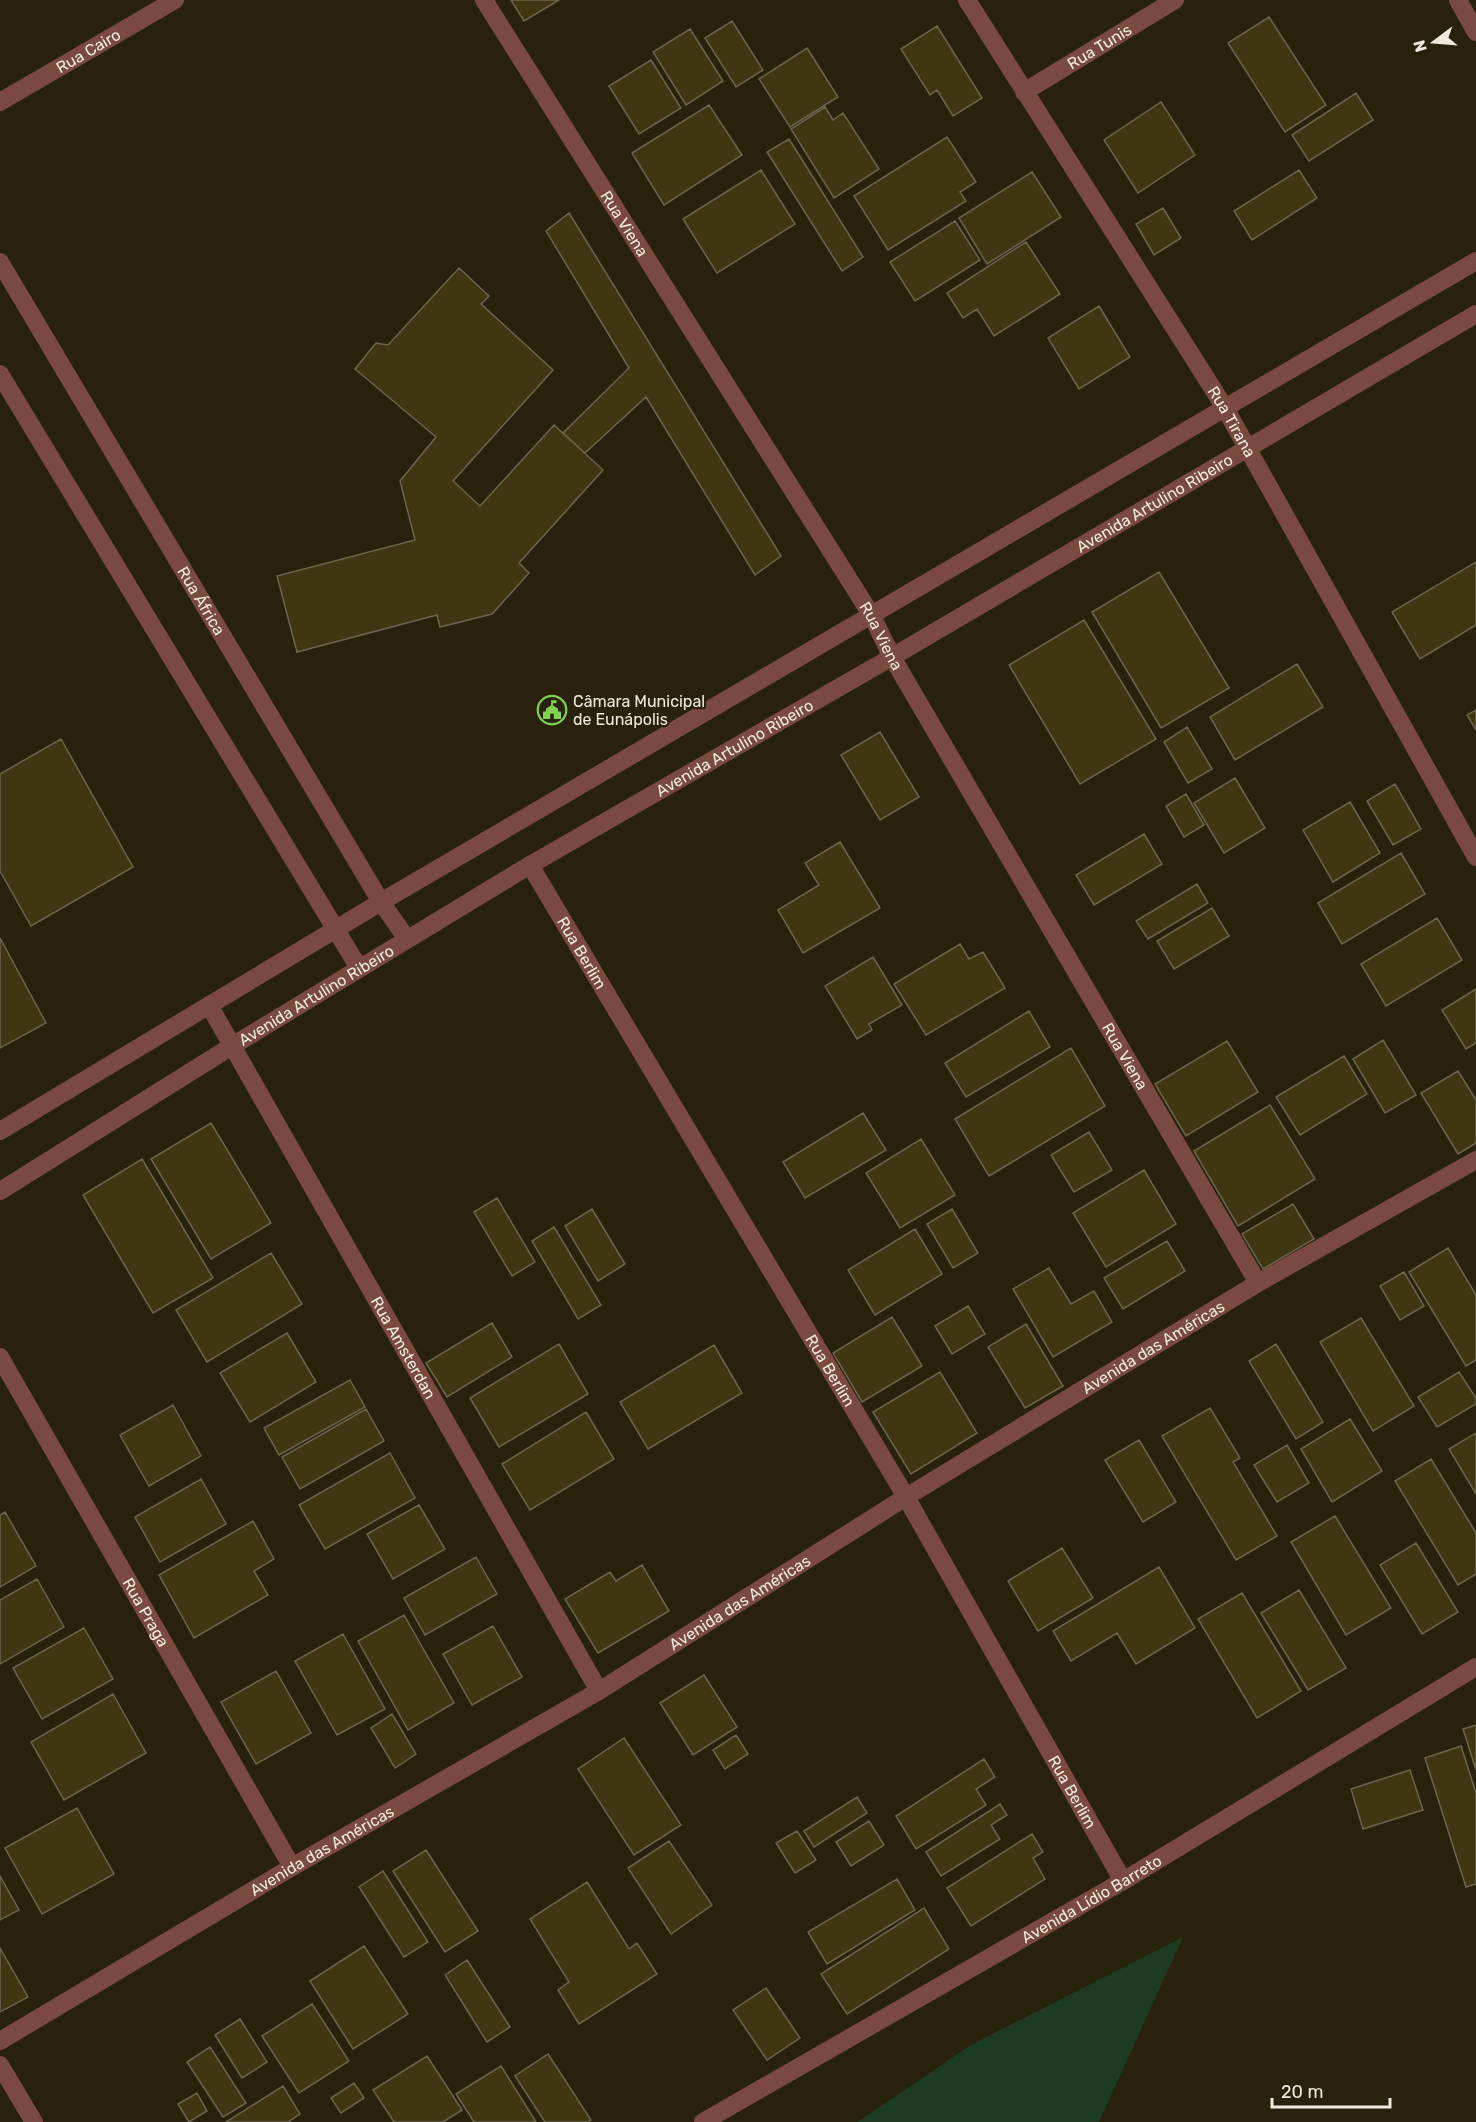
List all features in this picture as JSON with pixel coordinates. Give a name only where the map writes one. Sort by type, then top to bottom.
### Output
[{"type":"street","name":"Rua Cairo","points":[[0,102],[175,0]]},
{"type":"street","name":"Rua Viena","points":[[484,0],[872,616],[892,657],[1258,1283]]},
{"type":"street","name":"Rua Tirana","points":[[966,0],[1225,408],[1476,857]]},
{"type":"street","name":"Rua Tunis","points":[[1024,92],[1175,0]]},
{"type":"street","points":[[1458,0],[1476,32]]},
{"type":"street","points":[[0,1131],[336,928],[1476,261]]},
{"type":"street","name":"Rua África","points":[[0,262],[381,902],[407,939]]},
{"type":"street","name":"Avenida Artulino Ribeiro","points":[[0,1191],[231,1046],[530,865],[892,657],[1476,314]]},
{"type":"street","points":[[0,374],[359,968]]},
{"type":"street","name":"Rua Berlim","points":[[530,865],[906,1497],[1122,1881]]},
{"type":"street","name":"Rua Amsterdan","points":[[209,1005],[599,1691]]},
{"type":"street","name":"Avenida das Américas","points":[[0,2041],[292,1867],[599,1691],[906,1497],[1258,1283],[1476,1160]]},
{"type":"street","name":"Rua Praga","points":[[0,1357],[292,1867]]},
{"type":"street","name":"Avenida Lídio Barreto","points":[[703,2122],[1122,1881],[1476,1667]]},
{"type":"street","points":[[0,2065],[34,2122]]},
{"type":"green space","points":[[1183,1937],[1099,2122],[858,2122],[969,2046]]},
{"type":"building","points":[[511,0],[559,0],[524,21]]},
{"type":"building","points":[[1269,17],[1326,105],[1285,132],[1228,43]]},
{"type":"building","points":[[732,21],[763,70],[736,87],[705,38]]},
{"type":"building","points":[[937,26],[982,98],[953,116],[937,90],[930,95],[901,49]]},
{"type":"building","points":[[690,29],[723,81],[686,105],[653,52]]},
{"type":"building","points":[[807,48],[838,97],[790,127],[759,79]]},
{"type":"building","points":[[651,60],[681,108],[639,134],[609,86]]},
{"type":"building","points":[[1356,93],[1373,120],[1309,161],[1292,135]]},
{"type":"building","points":[[1161,102],[1195,155],[1138,193],[1104,140]]},
{"type":"building","points":[[709,105],[742,155],[664,205],[632,153]]},
{"type":"building","points":[[825,107],[833,120],[843,113],[879,169],[834,198],[791,129]]},
{"type":"building","points":[[947,137],[976,182],[960,192],[966,201],[888,250],[854,196]]},
{"type":"building","points":[[789,139],[863,257],[842,271],[767,152]]},
{"type":"building","points":[[761,170],[795,224],[717,273],[683,219]]},
{"type":"building","points":[[1299,170],[1317,198],[1252,240],[1234,211]]},
{"type":"building","points":[[1032,172],[1061,217],[987,264],[959,218]]},
{"type":"building","points":[[1163,208],[1181,238],[1154,255],[1136,224]]},
{"type":"building","points":[[569,213],[781,556],[755,575],[646,397],[585,453],[563,433],[629,368],[546,231]]},
{"type":"building","points":[[955,221],[980,260],[915,301],[890,262]]},
{"type":"building","points":[[1026,242],[1060,294],[994,336],[977,309],[963,318],[947,293]]},
{"type":"building","points":[[459,268],[489,296],[481,304],[553,370],[453,481],[480,506],[554,425],[603,470],[519,563],[529,573],[492,614],[440,627],[437,615],[297,652],[277,576],[415,540],[400,481],[436,437],[355,369],[376,343],[388,345]]},
{"type":"building","points":[[1099,306],[1130,357],[1079,389],[1048,338]]},
{"type":"building","points":[[1476,562],[1476,625],[1420,659],[1392,612]]},
{"type":"building","points":[[1159,572],[1229,688],[1161,728],[1092,612]]},
{"type":"building","points":[[1084,620],[1156,739],[1080,784],[1009,665]]},
{"type":"building","points":[[1297,664],[1323,707],[1235,760],[1210,717]]},
{"type":"building","points":[[1476,710],[1476,730],[1467,715]]},
{"type":"building","points":[[1187,727],[1212,769],[1188,783],[1164,742]]},
{"type":"building","points":[[880,732],[919,797],[880,820],[841,755]]},
{"type":"building","points":[[61,739],[133,867],[31,926],[0,871],[0,774]]},
{"type":"building","points":[[1235,778],[1265,828],[1224,853],[1194,803]]},
{"type":"building","points":[[1395,784],[1421,829],[1393,845],[1367,801]]},
{"type":"building","points":[[1186,794],[1204,825],[1184,837],[1166,806]]},
{"type":"building","points":[[1350,802],[1380,853],[1333,882],[1303,830]]},
{"type":"building","points":[[1144,834],[1162,864],[1094,905],[1076,875]]},
{"type":"building","points":[[840,842],[880,908],[803,953],[778,910],[819,885],[805,863]]},
{"type":"building","points":[[1401,853],[1425,894],[1342,944],[1318,903]]},
{"type":"building","points":[[1197,884],[1208,903],[1148,939],[1136,921]]},
{"type":"building","points":[[1212,908],[1229,936],[1174,969],[1157,941]]},
{"type":"building","points":[[1437,918],[1462,960],[1386,1006],[1361,964]]},
{"type":"building","points":[[0,938],[46,1023],[0,1048]]},
{"type":"building","points":[[960,944],[969,959],[983,952],[1005,988],[926,1035],[894,984]]},
{"type":"building","points":[[873,957],[902,1005],[869,1024],[872,1030],[857,1039],[825,986]]},
{"type":"building","points":[[1476,989],[1476,1043],[1466,1049],[1442,1010]]},
{"type":"building","points":[[1029,1011],[1050,1047],[966,1097],[945,1063]]},
{"type":"building","points":[[1383,1040],[1416,1095],[1385,1113],[1353,1059]]},
{"type":"building","points":[[1227,1041],[1258,1092],[1186,1136],[1155,1084]]},
{"type":"building","points":[[1071,1048],[1105,1106],[989,1176],[955,1119]]},
{"type":"building","points":[[1344,1056],[1367,1094],[1300,1135],[1276,1097]]},
{"type":"building","points":[[1458,1071],[1476,1100],[1476,1143],[1458,1154],[1421,1093]]},
{"type":"building","points":[[1270,1105],[1315,1179],[1238,1226],[1194,1151]]},
{"type":"building","points":[[863,1113],[886,1150],[805,1198],[783,1162]]},
{"type":"building","points":[[211,1123],[271,1223],[211,1259],[151,1159]]},
{"type":"building","points":[[1089,1132],[1112,1170],[1074,1192],[1051,1155]]},
{"type":"building","points":[[921,1139],[955,1195],[900,1228],[866,1173]]},
{"type":"building","points":[[142,1159],[213,1278],[153,1313],[83,1195]]},
{"type":"building","points":[[1144,1170],[1176,1224],[1106,1267],[1073,1213]]},
{"type":"building","points":[[497,1198],[535,1262],[512,1276],[474,1212]]},
{"type":"building","points":[[1293,1204],[1314,1239],[1263,1269],[1242,1234]]},
{"type":"building","points":[[592,1209],[625,1264],[598,1281],[565,1226]]},
{"type":"building","points":[[952,1209],[978,1253],[953,1268],[927,1224]]},
{"type":"building","points":[[554,1227],[601,1305],[578,1319],[532,1241]]},
{"type":"building","points":[[915,1229],[942,1274],[875,1315],[848,1270]]},
{"type":"building","points":[[1167,1241],[1185,1271],[1123,1309],[1104,1278]]},
{"type":"building","points":[[1448,1248],[1476,1295],[1476,1360],[1466,1366],[1409,1272]]},
{"type":"building","points":[[271,1253],[302,1304],[207,1362],[176,1310]]},
{"type":"building","points":[[1049,1268],[1071,1304],[1094,1291],[1112,1322],[1053,1357],[1013,1289]]},
{"type":"building","points":[[1404,1272],[1424,1306],[1400,1320],[1380,1286]]},
{"type":"building","points":[[968,1306],[985,1334],[952,1354],[935,1326]]},
{"type":"building","points":[[892,1317],[922,1366],[862,1402],[833,1353]]},
{"type":"building","points":[[1361,1318],[1414,1406],[1373,1431],[1320,1342]]},
{"type":"building","points":[[492,1323],[512,1357],[447,1397],[426,1363]]},
{"type":"building","points":[[1026,1324],[1063,1386],[1025,1408],[988,1347]]},
{"type":"building","points":[[287,1333],[316,1382],[250,1422],[220,1373]]},
{"type":"building","points":[[559,1344],[588,1394],[499,1447],[470,1398]]},
{"type":"building","points":[[1276,1344],[1323,1422],[1296,1439],[1249,1361]]},
{"type":"building","points":[[714,1345],[742,1393],[648,1449],[620,1402]]},
{"type":"building","points":[[940,1372],[977,1433],[911,1474],[873,1412]]},
{"type":"building","points":[[1459,1372],[1476,1398],[1476,1404],[1437,1427],[1418,1397]]},
{"type":"building","points":[[350,1380],[365,1407],[279,1455],[264,1428]]},
{"type":"building","points":[[173,1405],[201,1456],[149,1486],[120,1435]]},
{"type":"building","points":[[1210,1408],[1240,1458],[1233,1462],[1277,1536],[1236,1560],[1162,1436]]},
{"type":"building","points":[[366,1409],[384,1441],[300,1489],[282,1457]]},
{"type":"building","points":[[586,1412],[614,1459],[530,1510],[502,1464]]},
{"type":"building","points":[[1350,1419],[1382,1471],[1332,1502],[1301,1449]]},
{"type":"building","points":[[1476,1433],[1476,1494],[1449,1449]]},
{"type":"building","points":[[1139,1440],[1176,1502],[1143,1522],[1105,1460]]},
{"type":"building","points":[[1287,1445],[1309,1483],[1277,1502],[1254,1465]]},
{"type":"building","points":[[390,1453],[415,1498],[325,1549],[299,1505]]},
{"type":"building","points":[[1431,1459],[1476,1533],[1476,1574],[1458,1585],[1395,1481]]},
{"type":"building","points":[[201,1479],[226,1524],[160,1562],[135,1517]]},
{"type":"building","points":[[419,1505],[445,1549],[393,1579],[367,1534]]},
{"type":"building","points":[[5,1512],[36,1566],[0,1587],[0,1515]]},
{"type":"building","points":[[1335,1516],[1391,1608],[1346,1635],[1291,1542]]},
{"type":"building","points":[[253,1521],[274,1559],[254,1571],[268,1595],[194,1638],[159,1575]]},
{"type":"building","points":[[1416,1543],[1458,1612],[1422,1634],[1380,1565]]},
{"type":"building","points":[[1062,1548],[1093,1598],[1038,1631],[1008,1581]]},
{"type":"building","points":[[476,1557],[497,1594],[425,1635],[404,1598]]},
{"type":"building","points":[[642,1565],[669,1611],[598,1653],[565,1599],[610,1572],[616,1581]]},
{"type":"building","points":[[1159,1567],[1195,1628],[1136,1664],[1117,1633],[1071,1661],[1053,1631]]},
{"type":"building","points":[[37,1579],[64,1627],[0,1664],[0,1600]]},
{"type":"building","points":[[1299,1590],[1346,1668],[1308,1690],[1261,1613]]},
{"type":"building","points":[[1242,1593],[1301,1691],[1257,1718],[1198,1619]]},
{"type":"building","points":[[404,1615],[454,1703],[408,1730],[358,1641]]},
{"type":"building","points":[[493,1626],[522,1677],[472,1705],[443,1654]]},
{"type":"building","points":[[84,1628],[113,1679],[42,1719],[13,1668]]},
{"type":"building","points":[[343,1634],[385,1709],[337,1735],[295,1661]]},
{"type":"building","points":[[276,1671],[311,1733],[256,1764],[221,1702]]},
{"type":"building","points":[[704,1675],[737,1727],[693,1755],[660,1703]]},
{"type":"building","points":[[113,1694],[146,1753],[64,1800],[31,1742]]},
{"type":"building","points":[[392,1714],[416,1754],[395,1768],[371,1728]]},
{"type":"building","points":[[1476,1725],[1476,1770],[1463,1729]]},
{"type":"building","points":[[736,1735],[748,1754],[725,1769],[713,1750]]},
{"type":"building","points":[[624,1738],[681,1825],[634,1855],[578,1769]]},
{"type":"building","points":[[1461,1746],[1476,1793],[1476,1884],[1466,1887],[1425,1758]]},
{"type":"building","points":[[984,1759],[995,1777],[976,1789],[986,1805],[916,1849],[896,1816]]},
{"type":"building","points":[[1410,1770],[1423,1810],[1363,1829],[1351,1789]]},
{"type":"building","points":[[857,1797],[867,1813],[814,1847],[804,1831]]},
{"type":"building","points":[[1000,1804],[1007,1815],[991,1825],[1000,1839],[941,1876],[926,1852]]},
{"type":"building","points":[[77,1808],[114,1874],[42,1914],[5,1848]]},
{"type":"building","points":[[869,1821],[884,1845],[851,1866],[836,1842]]},
{"type":"building","points":[[797,1831],[816,1860],[795,1873],[776,1843]]},
{"type":"building","points":[[1032,1834],[1043,1852],[1033,1858],[1045,1879],[971,1926],[947,1888]]},
{"type":"building","points":[[669,1841],[712,1905],[671,1934],[628,1868]]},
{"type":"building","points":[[426,1850],[478,1931],[445,1952],[393,1871]]},
{"type":"building","points":[[383,1871],[428,1942],[404,1957],[359,1887]]},
{"type":"building","points":[[0,1876],[19,1910],[0,1920]]},
{"type":"building","points":[[897,1879],[915,1910],[827,1964],[808,1932]]},
{"type":"building","points":[[587,1882],[629,1949],[637,1943],[657,1974],[579,2024],[558,1990],[569,1982],[530,1919]]},
{"type":"building","points":[[924,1908],[949,1949],[847,2014],[821,1974]]},
{"type":"building","points":[[364,1946],[408,2014],[353,2049],[310,1981]]},
{"type":"building","points":[[0,1948],[28,1997],[0,2012]]},
{"type":"building","points":[[467,1960],[510,2027],[487,2042],[445,1975]]},
{"type":"building","points":[[766,1988],[800,2038],[767,2060],[733,2010]]},
{"type":"building","points":[[312,2004],[349,2061],[299,2093],[262,2036]]},
{"type":"building","points":[[240,2019],[267,2062],[242,2078],[215,2035]]},
{"type":"building","points":[[210,2047],[246,2103],[223,2117],[187,2062]]},
{"type":"building","points":[[548,2054],[591,2120],[588,2122],[545,2122],[515,2076]]},
{"type":"building","points":[[427,2056],[462,2110],[443,2122],[394,2122],[373,2090]]},
{"type":"building","points":[[501,2066],[536,2122],[474,2122],[456,2094]]},
{"type":"building","points":[[354,2083],[364,2098],[341,2113],[331,2098]]},
{"type":"building","points":[[283,2086],[300,2114],[288,2122],[226,2122]]},
{"type":"building","points":[[197,2093],[207,2111],[189,2122],[178,2104]]},
{"type":"place","name":"Câmara Municipal de Eunápolis","points":[[552,710]]}]
